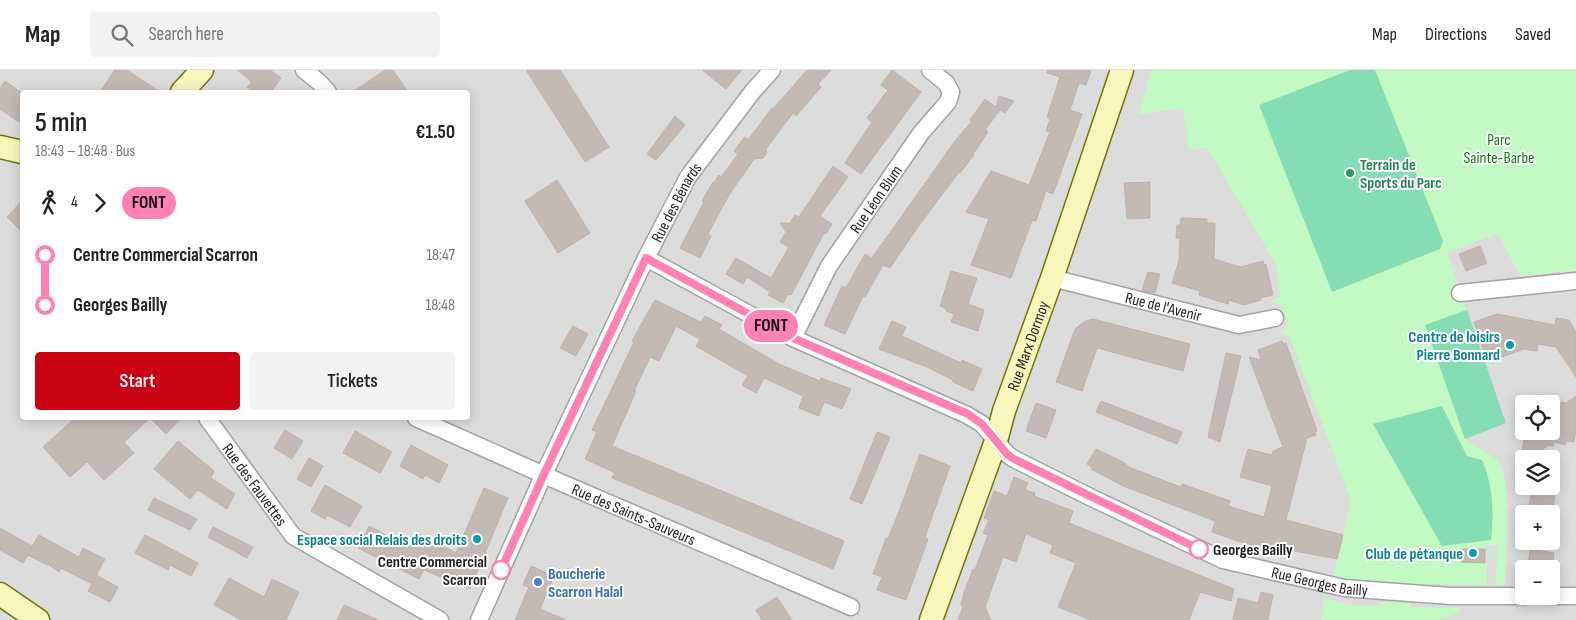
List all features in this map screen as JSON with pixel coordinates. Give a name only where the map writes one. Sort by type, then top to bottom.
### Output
[{"type":"main road","points":[[184,90],[202,70]]},
{"type":"main road","name":"Rue Marx Dormoy","points":[[931,620],[996,441],[1004,411],[1052,278],[1122,70]]},
{"type":"main road","points":[[0,147],[20,152]]},
{"type":"main road","points":[[0,594],[38,620]]},
{"type":"street","points":[[304,70],[321,89]]},
{"type":"street","name":"Rue des Bénards","points":[[479,620],[544,474],[646,258],[688,177],[753,91],[772,70]]},
{"type":"street","name":"Rue Léon Blum","points":[[793,338],[829,266],[921,133],[948,102],[950,92],[946,84],[930,70]]},
{"type":"street","name":"Rue Georges Bailly","points":[[646,258],[793,338],[968,414],[982,424],[1007,454],[1014,459],[1223,560],[1344,588],[1450,596],[1515,596]]},
{"type":"street","name":"Rue de l'Avenir","points":[[1052,278],[1239,325],[1275,318]]},
{"type":"street","points":[[1460,293],[1576,281]]},
{"type":"street","name":"Rue des Fauvettes","points":[[208,420],[293,536],[440,620]]},
{"type":"street","name":"Rue des Saints-Sauveurs","points":[[421,420],[851,607]]},
{"type":"street","points":[[1560,596],[1576,596]]},
{"type":"shaded area","points":[[0,70],[1576,70],[1576,620],[0,620]]},
{"type":"green space","name":"Parc Sainte-Barbe","points":[[1151,70],[1576,70],[1576,271],[1520,276],[1498,233],[1447,253],[1467,310],[1425,325],[1465,439],[1498,460],[1503,470],[1506,484],[1508,520],[1505,585],[1496,585],[1497,545],[1486,545],[1487,585],[1412,584],[1411,588],[1361,582],[1333,576],[1351,501],[1290,337],[1281,334],[1289,324],[1284,308],[1272,302],[1272,300],[1280,297],[1276,264],[1207,148],[1189,150],[1183,108],[1139,114]]},
{"type":"green space","name":"Terrain de Sports du Parc","points":[[1350,70],[1375,70],[1443,241],[1440,249],[1332,292],[1259,105]]},
{"type":"green space","points":[[1467,310],[1506,423],[1465,439],[1425,325]]},
{"type":"green space","points":[[1442,406],[1467,456],[1482,460],[1486,470],[1492,499],[1491,540],[1442,546],[1373,424]]},
{"type":"green space","points":[[1324,598],[1351,605],[1380,606],[1380,602],[1411,603],[1411,607],[1459,608],[1460,613],[1436,620],[1321,620]]},
{"type":"building","points":[[115,70],[127,70],[157,90],[101,90]]},
{"type":"building","points":[[237,70],[270,70],[281,78],[272,90],[252,90],[247,87],[251,83],[250,80]]},
{"type":"building","points":[[385,70],[393,70],[407,90],[356,90]]},
{"type":"building","points":[[526,70],[560,70],[609,147],[585,162]]},
{"type":"building","points":[[702,70],[742,70],[726,89]]},
{"type":"building","points":[[807,70],[831,70],[818,84],[821,87],[796,116],[793,113],[766,149],[767,153],[763,158],[754,159],[729,195],[708,234],[711,236],[700,258],[680,248],[713,182],[719,175],[721,177],[738,154],[734,151],[745,137],[748,140],[772,108]]},
{"type":"building","points":[[892,70],[921,92],[861,174],[845,163],[872,122],[867,118],[888,90],[881,85]]},
{"type":"building","points":[[1047,70],[1091,70],[1086,85],[1079,83],[1070,110],[1082,114],[1053,194],[1046,191],[1036,221],[1032,220],[1011,278],[971,265],[989,219],[966,212],[991,171],[1029,185],[1050,132],[1046,131],[1050,119],[1047,117],[1060,77],[1068,79],[1047,73]]},
{"type":"building","points":[[5,81],[20,92],[20,123],[0,109],[0,89]]},
{"type":"building","points":[[999,96],[1014,101],[1005,113],[1000,110],[985,130],[988,132],[974,155],[920,224],[890,268],[883,265],[865,297],[863,296],[845,334],[824,325],[842,286],[846,288],[865,254],[872,258],[955,141],[972,121],[970,120],[985,99],[996,107]]},
{"type":"building","points":[[675,116],[685,125],[656,160],[647,154]]},
{"type":"building","points":[[833,166],[848,177],[820,216],[832,224],[826,234],[824,233],[791,295],[788,294],[783,303],[768,295],[770,292],[747,277],[743,284],[726,274],[736,258],[771,278],[789,247],[780,242],[786,232],[780,223],[790,223],[795,215],[799,217]]},
{"type":"building","points":[[557,180],[590,233],[558,253],[525,201]]},
{"type":"building","points":[[1150,182],[1150,218],[1127,219],[1124,183]]},
{"type":"building","points":[[20,203],[20,230],[7,217]]},
{"type":"building","points":[[1181,218],[1207,219],[1207,223],[1215,223],[1214,259],[1240,267],[1263,261],[1264,265],[1266,264],[1273,295],[1244,305],[1229,300],[1228,304],[1199,295],[1200,291],[1172,283],[1179,261],[1180,238],[1176,238],[1177,225],[1180,225]]},
{"type":"building","points":[[1480,246],[1487,263],[1466,271],[1459,254]]},
{"type":"building","points":[[951,271],[977,278],[968,304],[984,310],[978,331],[951,322],[954,314],[940,306]]},
{"type":"building","points":[[1148,272],[1160,274],[1155,293],[1142,290]]},
{"type":"building","points":[[655,300],[701,322],[705,316],[722,325],[719,329],[781,365],[820,381],[821,378],[851,389],[842,409],[824,402],[819,416],[799,408],[803,396],[764,378],[756,393],[742,385],[748,376],[696,346],[700,339],[676,326],[659,361],[650,357],[612,446],[844,541],[833,569],[612,478],[615,473],[585,459],[597,432],[592,430],[634,342],[632,341]]},
{"type":"building","name":"Centre de loisirs Pierre Bonnard","points":[[1497,314],[1555,325],[1556,318],[1569,320],[1576,332],[1576,377],[1556,347],[1538,344],[1537,351],[1524,349],[1488,362],[1474,322]]},
{"type":"building","points":[[1093,319],[1190,344],[1183,371],[1097,348],[1082,391],[1056,382],[1075,329],[1085,321]]},
{"type":"building","points":[[892,321],[906,327],[902,336],[961,363],[962,360],[982,369],[973,391],[927,367],[879,349]]},
{"type":"building","points":[[573,326],[588,334],[576,356],[560,348]]},
{"type":"building","points":[[1282,341],[1283,344],[1286,343],[1317,431],[1315,432],[1316,435],[1307,438],[1286,520],[1343,535],[1337,559],[1279,548],[1278,551],[1240,542],[1212,532],[1215,521],[1123,486],[1091,469],[1092,467],[1087,464],[1096,449],[1125,463],[1131,468],[1181,487],[1182,484],[1230,501],[1228,506],[1264,517],[1272,486],[1240,477],[1248,449],[1272,455],[1273,451],[1283,447],[1249,357],[1261,360],[1258,350]]},
{"type":"building","points":[[1226,353],[1241,356],[1220,442],[1208,437]]},
{"type":"building","points":[[1576,396],[1574,442],[1567,441],[1565,445],[1554,442],[1553,446],[1549,445],[1542,450],[1522,450],[1524,440],[1560,440],[1560,407],[1561,402],[1566,403]]},
{"type":"building","points":[[1101,401],[1182,432],[1177,444],[1096,412]]},
{"type":"building","points":[[1036,403],[1056,410],[1046,438],[1026,431]]},
{"type":"building","points":[[73,420],[148,420],[124,442],[134,453],[104,480],[87,462],[70,477],[43,447]]},
{"type":"building","points":[[152,420],[179,420],[166,434]]},
{"type":"building","points":[[285,430],[303,441],[292,459],[274,448]]},
{"type":"building","points":[[355,431],[392,452],[380,473],[343,453]]},
{"type":"building","points":[[877,432],[890,437],[862,504],[850,499]]},
{"type":"building","points":[[178,441],[214,471],[211,478],[235,494],[227,509],[198,490],[190,499],[154,469]]},
{"type":"building","points":[[411,445],[448,465],[439,483],[425,475],[423,479],[400,466]]},
{"type":"building","points":[[920,454],[950,466],[925,537],[928,539],[906,600],[877,590],[882,577],[873,574]]},
{"type":"building","points":[[309,458],[323,466],[311,487],[297,479]]},
{"type":"building","points":[[1014,477],[1028,483],[1025,490],[1035,493],[1034,496],[1073,511],[1069,523],[1234,589],[1231,601],[1200,592],[1189,620],[1091,620],[1058,607],[1076,563],[1050,553],[1053,545],[1026,534],[1016,562],[1003,557],[985,607],[991,620],[958,620],[963,607],[961,605],[964,593],[988,535],[983,533],[989,520],[984,518],[994,491],[1007,496]]},
{"type":"building","points":[[325,485],[362,506],[350,527],[327,515],[325,519],[311,511]]},
{"type":"building","points":[[484,488],[508,498],[470,589],[424,570],[419,579],[358,548],[369,526],[392,538],[393,535],[413,545],[420,534],[456,553]]},
{"type":"building","points":[[1531,495],[1555,495],[1554,505],[1529,505]]},
{"type":"building","points":[[154,498],[197,519],[190,530],[148,510]]},
{"type":"building","points":[[213,527],[253,547],[247,558],[208,537]]},
{"type":"building","points":[[0,528],[32,546],[30,550],[39,535],[79,557],[83,548],[105,559],[96,575],[118,587],[110,602],[88,591],[92,584],[61,568],[59,572],[48,564],[28,555],[23,563],[0,550]]},
{"type":"building","points":[[145,535],[198,563],[191,576],[170,565],[168,570],[135,553]]},
{"type":"building","name":"Club de pétanque","points":[[1462,549],[1485,549],[1485,563],[1461,562]]},
{"type":"building","points":[[1530,550],[1554,553],[1553,560],[1529,560]]},
{"type":"building","points":[[531,566],[554,576],[540,609],[566,620],[515,620],[529,587],[523,585]]},
{"type":"building","points":[[229,578],[264,597],[272,579],[299,592],[286,620],[241,620],[214,605]]},
{"type":"building","points":[[1261,592],[1273,595],[1268,620],[1233,620],[1238,598],[1258,603]]},
{"type":"building","points":[[777,597],[792,620],[762,620],[756,610]]},
{"type":"building","points":[[344,605],[378,620],[337,620]]},
{"type":"bus line","name":"FONT","points":[[501,570],[646,258],[793,338],[968,414],[982,424],[1007,454],[1014,459],[1199,549]]},
{"type":"place","name":"Terrain de Sports du Parc","points":[[1350,173]]},
{"type":"place","name":"Centre de loisirs Pierre Bonnard","points":[[1510,345]]},
{"type":"place","name":"Espace social Relais des droits","points":[[477,539]]},
{"type":"place","name":"Georges Bailly","points":[[1199,549]]},
{"type":"place","name":"Club de pétanque","points":[[1473,553]]},
{"type":"place","name":"Centre Commercial Scarron","points":[[501,570]]},
{"type":"place","name":"Boucherie Scarron Halal","points":[[538,582]]}]
